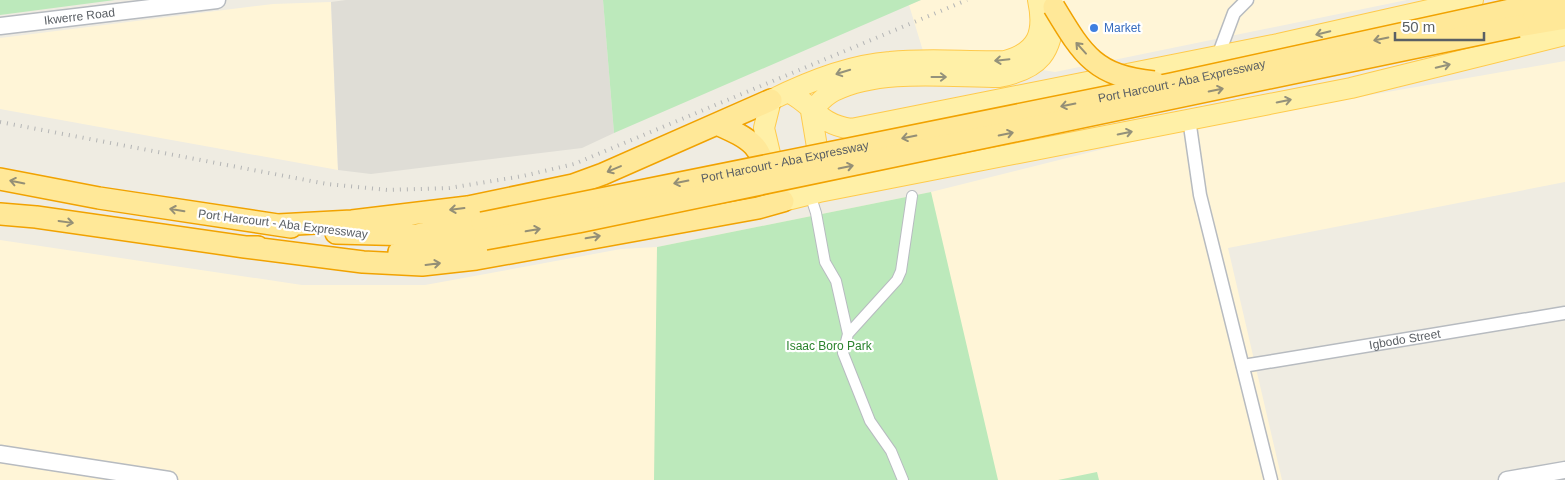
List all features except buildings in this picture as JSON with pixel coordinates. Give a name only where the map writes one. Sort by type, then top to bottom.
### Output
[{"type":"highway","name":"Port Harcourt - Aba Expressway","points":[[0,179],[99,198],[278,225],[352,234],[416,236],[483,231],[773,182],[1516,18],[1565,0]]},
{"type":"highway","points":[[1048,2],[1073,40],[1106,72],[1126,78],[1171,84]]},
{"type":"highway","name":"Port Harcourt - Aba Expressway","points":[[0,214],[36,217],[245,247],[414,252],[483,231],[1171,84],[1516,18],[1565,18]]},
{"type":"highway","points":[[278,225],[352,221],[459,209],[573,185],[603,174],[779,96]]},
{"type":"highway","points":[[717,124],[747,139],[756,147],[763,159],[763,197],[758,208]]},
{"type":"highway","points":[[245,247],[363,262],[422,265],[476,259],[758,208],[783,201]]},
{"type":"main road","points":[[811,111],[831,124],[851,129],[1180,64],[1473,0]]},
{"type":"main road","points":[[1048,2],[1053,34],[1050,46],[1035,61],[1013,74],[999,76],[890,70],[838,73],[779,96],[764,128],[779,192],[783,201],[814,193],[1012,156],[1351,88],[1565,35]]},
{"type":"main road","points":[[1180,64],[1189,119]]},
{"type":"main road","points":[[811,111],[834,91],[890,70]]},
{"type":"main road","points":[[779,96],[804,100],[811,111],[822,186],[814,193]]},
{"type":"street","name":"Ikwerre Road","points":[[0,26],[217,0]]},
{"type":"street","points":[[1218,56],[1234,13],[1247,0]]},
{"type":"street","points":[[1189,119],[1200,195],[1271,480]]},
{"type":"street","points":[[814,193],[824,262],[836,281],[848,334]]},
{"type":"street","points":[[903,480],[891,451],[870,421],[843,353],[848,334],[897,280],[901,271],[912,196]]},
{"type":"street","name":"Igbodo Street","points":[[1243,366],[1565,313]]},
{"type":"street","points":[[0,454],[169,480]]},
{"type":"street","points":[[1507,480],[1565,470]]},
{"type":"shaded area","points":[[346,0],[603,0],[614,133],[582,148],[371,174],[338,170],[331,2]]},
{"type":"shaded area","name":"Market","points":[[921,0],[1407,0],[1055,72],[923,51],[909,5]]},
{"type":"shaded area","points":[[331,2],[338,170],[0,109],[0,38],[273,4]]},
{"type":"shaded area","points":[[1565,61],[1565,182],[1228,248],[1282,480],[0,480],[0,240],[302,285],[425,285],[621,249],[657,247],[931,192],[1199,125]]},
{"type":"green space","points":[[0,0],[115,0],[0,15]]},
{"type":"green space","points":[[603,0],[921,0],[614,133]]},
{"type":"green space","name":"Isaac Boro Park","points":[[931,192],[998,480],[654,480],[657,247]]},
{"type":"green space","points":[[1097,472],[1099,480],[1058,480]]},
{"type":"railway","points":[[0,122],[327,184],[388,190],[449,188],[523,176],[574,164],[967,0]]},
{"type":"place","name":"Market","points":[[1094,28]]}]
